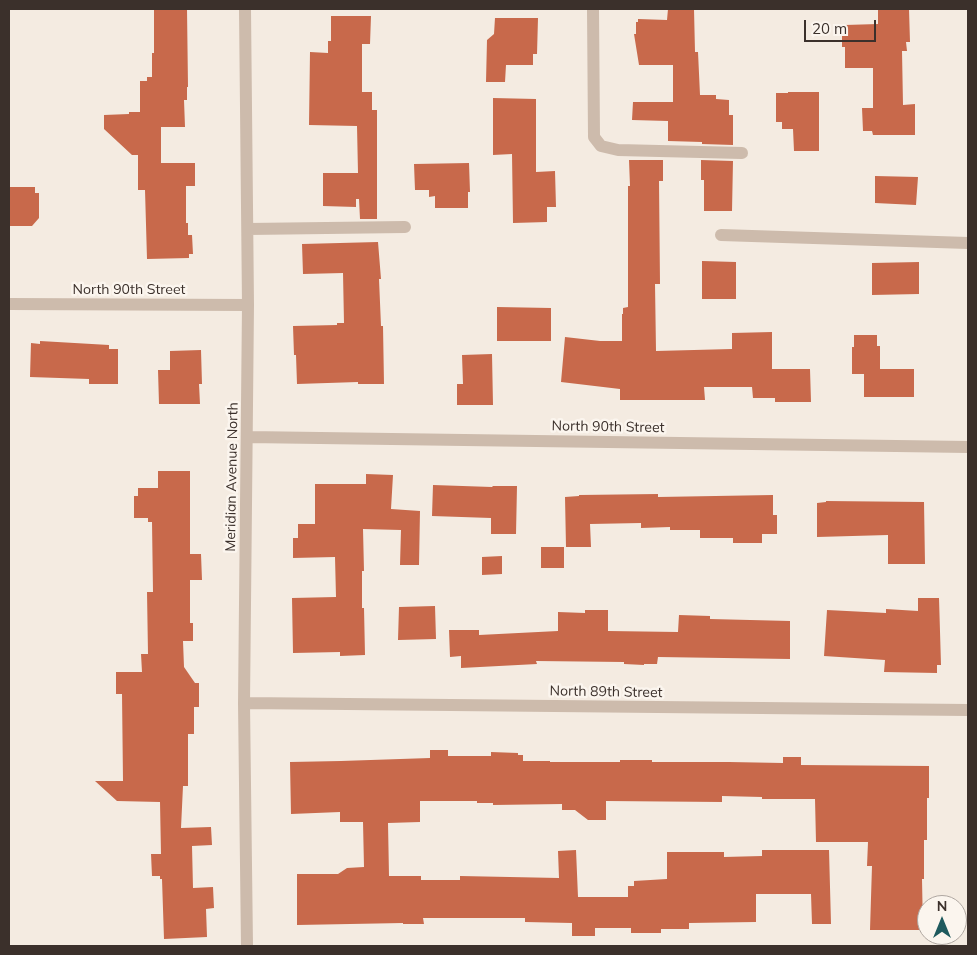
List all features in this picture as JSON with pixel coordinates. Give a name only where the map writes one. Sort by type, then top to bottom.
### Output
[{"type":"street","name":"Meridian Avenue North","points":[[245,9],[248,229],[248,437],[244,703],[247,946]]},
{"type":"street","points":[[593,9],[594,137],[601,146],[618,150],[742,153]]},
{"type":"street","points":[[248,229],[404,227]]},
{"type":"street","points":[[721,235],[968,244]]},
{"type":"street","name":"North 90th Street","points":[[9,304],[248,305]]},
{"type":"street","name":"North 90th Street","points":[[248,437],[968,447]]},
{"type":"street","name":"North 89th Street","points":[[244,703],[968,710]]},
{"type":"building","points":[[154,9],[187,9],[188,87],[187,100],[184,100],[185,127],[161,127],[161,163],[195,163],[195,186],[186,186],[186,223],[188,223],[188,235],[192,235],[193,254],[189,254],[189,258],[147,259],[145,190],[138,190],[138,155],[132,155],[104,129],[104,115],[140,112],[140,81],[147,81],[147,77],[152,77]]},
{"type":"building","points":[[668,9],[694,9],[695,52],[698,52],[700,95],[716,95],[716,99],[729,100],[729,115],[733,115],[733,145],[668,141],[668,121],[632,120],[633,102],[673,102],[673,65],[639,65],[634,34],[636,34],[636,22],[638,22],[638,19],[667,20]]},
{"type":"building","points":[[878,9],[909,9],[910,42],[906,42],[907,51],[902,51],[903,105],[915,104],[915,135],[873,135],[872,131],[863,131],[862,108],[873,108],[873,68],[845,68],[845,47],[842,47],[842,27],[845,27],[845,25],[878,24]]},
{"type":"building","points":[[331,16],[371,16],[370,44],[362,44],[362,92],[372,92],[372,110],[377,110],[377,219],[360,219],[359,199],[356,199],[356,207],[323,206],[323,173],[358,173],[357,126],[309,125],[310,52],[328,53],[328,41],[331,41]]},
{"type":"building","points":[[495,18],[538,18],[537,54],[533,54],[533,65],[506,65],[505,82],[486,82],[487,40],[494,34]]},
{"type":"building","points":[[819,92],[819,151],[794,151],[793,129],[782,129],[782,122],[776,122],[776,93]]},
{"type":"building","points":[[493,98],[536,99],[536,172],[555,171],[556,207],[547,207],[547,222],[513,223],[512,154],[493,155]]},
{"type":"building","points":[[629,160],[663,160],[663,181],[659,181],[660,284],[655,284],[656,351],[732,349],[732,333],[772,332],[772,369],[810,369],[811,402],[775,402],[775,398],[753,398],[752,387],[704,387],[705,400],[620,400],[620,389],[561,382],[565,337],[600,341],[622,341],[623,308],[628,307]]},
{"type":"building","points":[[701,160],[733,161],[732,211],[704,211],[704,180],[701,180]]},
{"type":"building","points":[[469,163],[470,192],[468,192],[468,208],[435,208],[435,196],[429,197],[429,190],[415,190],[414,164]]},
{"type":"building","points":[[875,176],[918,177],[916,205],[875,203]]},
{"type":"building","points":[[9,187],[35,187],[35,193],[39,193],[39,218],[32,226],[9,226]]},
{"type":"building","points":[[378,242],[384,384],[358,384],[358,382],[297,384],[293,326],[337,325],[337,323],[344,323],[343,273],[303,274],[302,244]]},
{"type":"building","points":[[702,261],[736,262],[736,299],[702,299]]},
{"type":"building","points":[[919,262],[919,294],[872,295],[872,263]]},
{"type":"building","points":[[497,307],[551,308],[551,341],[497,341]]},
{"type":"building","points":[[854,335],[877,335],[877,346],[880,346],[880,369],[914,369],[914,397],[864,397],[864,374],[852,374]]},
{"type":"building","points":[[40,341],[109,345],[109,349],[118,349],[118,384],[89,384],[89,379],[30,377],[31,343],[40,344]]},
{"type":"building","points":[[201,350],[202,384],[199,384],[200,404],[159,404],[158,370],[170,370],[170,351]]},
{"type":"building","points":[[492,354],[493,405],[457,405],[457,384],[463,384],[462,355]]},
{"type":"building","points":[[158,471],[190,471],[190,554],[201,554],[202,580],[190,580],[190,623],[193,623],[193,641],[183,641],[184,667],[195,683],[199,683],[199,707],[194,707],[194,734],[188,734],[188,786],[183,786],[181,828],[211,827],[212,845],[192,846],[193,888],[213,887],[214,908],[206,909],[207,937],[164,939],[162,879],[160,879],[160,876],[152,876],[151,854],[161,854],[160,802],[117,801],[95,781],[123,781],[122,694],[116,694],[116,672],[142,672],[141,654],[148,654],[147,592],[153,592],[152,522],[148,522],[148,518],[134,518],[134,496],[138,496],[138,488],[158,488]]},
{"type":"building","points":[[366,474],[393,475],[391,509],[420,511],[419,565],[400,565],[401,530],[363,529],[364,571],[362,571],[362,608],[364,608],[365,655],[340,656],[340,652],[293,653],[292,598],[336,597],[335,557],[293,558],[293,538],[298,538],[298,524],[315,524],[315,484],[366,484]]},
{"type":"building","points":[[433,485],[517,486],[516,534],[491,534],[491,518],[432,516]]},
{"type":"building","points":[[658,494],[658,497],[773,495],[773,515],[777,515],[777,534],[762,534],[762,543],[733,543],[733,538],[700,538],[700,530],[670,530],[670,527],[641,528],[641,523],[590,524],[591,547],[566,547],[565,497],[579,495]]},
{"type":"building","points":[[826,501],[924,502],[925,564],[888,564],[888,535],[817,537],[817,503]]},
{"type":"building","points":[[541,547],[564,547],[564,568],[541,568]]},
{"type":"building","points":[[502,556],[502,574],[482,575],[482,557]]},
{"type":"building","points":[[918,598],[939,598],[941,665],[937,665],[937,673],[884,672],[885,660],[824,656],[827,610],[886,613],[886,609],[918,611]]},
{"type":"building","points":[[435,606],[436,639],[398,640],[399,607]]},
{"type":"building","points":[[585,610],[608,610],[608,631],[678,632],[679,615],[710,616],[710,619],[790,621],[790,659],[658,657],[657,664],[644,665],[624,664],[624,662],[536,661],[537,664],[461,668],[461,656],[450,657],[449,630],[479,630],[479,635],[558,631],[558,612],[585,613]]},
{"type":"building","points":[[430,750],[448,750],[448,756],[491,756],[491,752],[518,753],[518,755],[523,755],[523,761],[550,762],[652,760],[652,762],[783,763],[783,757],[801,757],[801,765],[929,766],[927,840],[924,840],[922,895],[917,895],[917,930],[870,930],[872,866],[867,866],[868,842],[816,842],[815,799],[762,799],[762,797],[722,796],[722,802],[606,801],[606,820],[588,820],[575,810],[562,810],[562,804],[493,805],[493,803],[477,803],[477,801],[420,801],[420,822],[388,823],[389,876],[421,876],[421,880],[460,880],[460,876],[559,878],[558,851],[576,850],[578,897],[628,897],[628,886],[634,886],[634,881],[667,879],[667,852],[724,852],[724,857],[762,856],[762,850],[829,850],[831,924],[812,924],[811,894],[756,894],[756,922],[689,923],[689,929],[661,929],[661,933],[631,933],[631,928],[595,928],[595,936],[572,936],[572,923],[525,922],[525,918],[423,918],[424,924],[297,925],[297,874],[338,874],[347,868],[364,867],[363,822],[340,822],[340,812],[291,814],[290,762],[430,758]]}]
